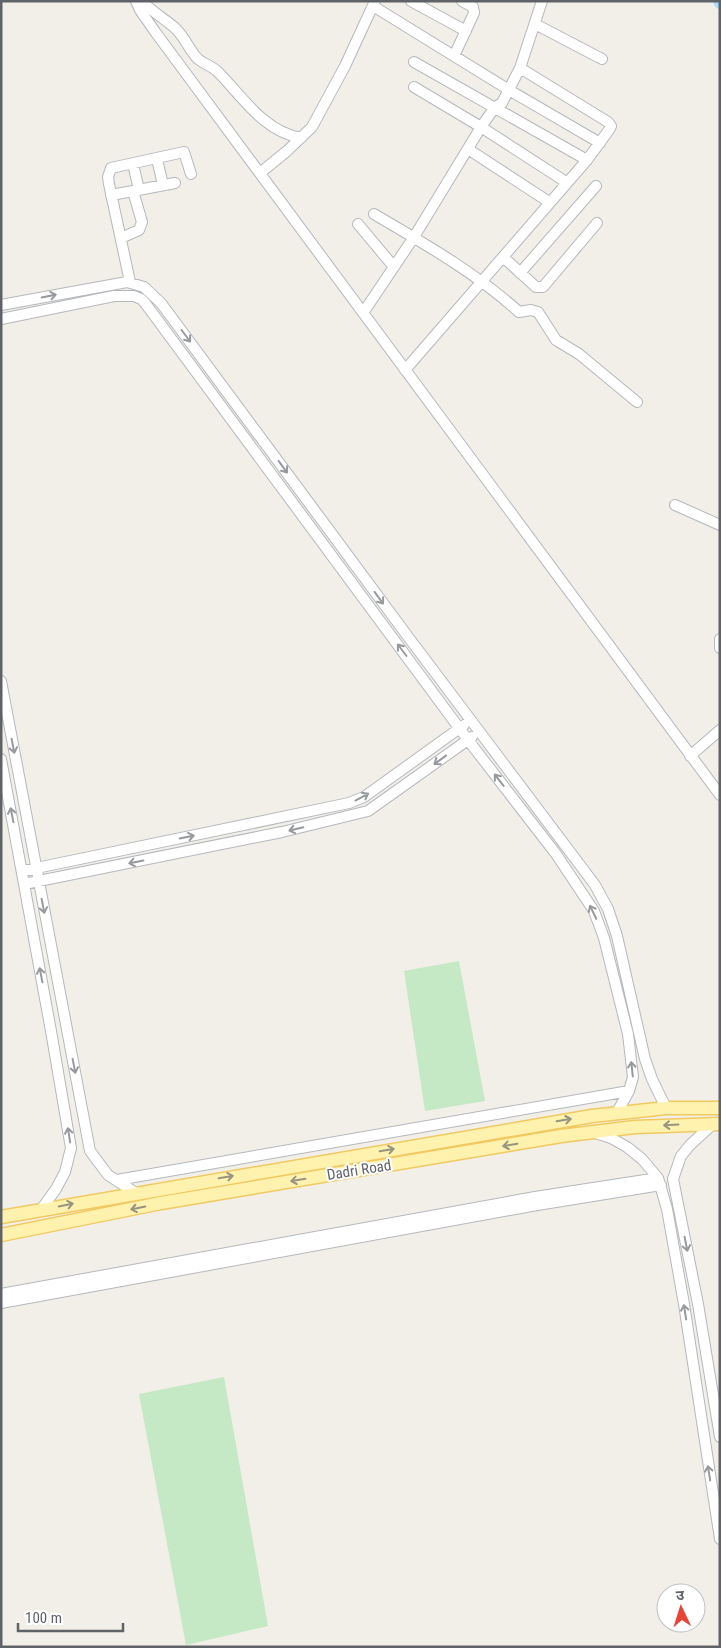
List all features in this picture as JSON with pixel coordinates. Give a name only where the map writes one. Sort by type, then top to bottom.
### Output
[{"type":"main road","name":"Dadri Road","points":[[1,1217],[553,1122],[666,1108],[720,1108]]},
{"type":"main road","name":"Dadri Road","points":[[1,1235],[161,1203],[589,1132],[635,1127],[717,1124]]},
{"type":"street","points":[[136,1],[156,33],[720,795]]},
{"type":"street","points":[[142,1],[175,28],[199,60],[217,70],[237,94],[268,122],[291,136],[301,138]]},
{"type":"street","points":[[411,1],[466,31]]},
{"type":"street","points":[[454,56],[474,10],[473,7],[462,1]]},
{"type":"street","points":[[363,313],[414,237],[481,127],[495,107],[502,103],[520,68],[542,1]]},
{"type":"street","points":[[260,173],[312,127],[345,66],[374,4],[509,90],[600,143]]},
{"type":"street","points":[[535,24],[602,59]]},
{"type":"street","points":[[414,62],[587,160]]},
{"type":"street","points":[[406,370],[566,182],[587,160],[610,130],[611,126],[608,122],[520,68]]},
{"type":"street","points":[[414,88],[481,127],[566,182]]},
{"type":"street","points":[[468,148],[549,202]]},
{"type":"street","points":[[134,296],[133,283],[111,195],[108,177],[111,168],[184,152],[191,174]]},
{"type":"street","points":[[157,158],[163,185]]},
{"type":"street","points":[[121,238],[139,230],[142,222],[133,164]]},
{"type":"street","points":[[111,195],[175,183]]},
{"type":"street","points":[[520,273],[596,186]]},
{"type":"street","points":[[374,214],[414,237],[482,281],[519,312],[530,310],[538,312],[556,340],[579,354],[637,402]]},
{"type":"street","points":[[503,257],[536,287],[543,287],[597,223]]},
{"type":"street","points":[[358,224],[394,267]]},
{"type":"street","points":[[1,305],[133,283],[151,292],[161,303],[470,720],[595,885],[608,909],[617,936],[645,1059],[666,1108]]},
{"type":"street","points":[[1,319],[114,296],[134,296],[141,298],[145,303],[468,740],[556,854],[594,912],[604,938],[628,1034],[634,1077],[616,1114]]},
{"type":"street","points":[[675,505],[720,525]]},
{"type":"street","points":[[720,639],[720,648]]},
{"type":"street","points":[[2,694],[90,1151],[108,1175],[136,1193]]},
{"type":"street","points":[[22,871],[349,803],[364,797],[470,720]]},
{"type":"street","points":[[690,756],[720,730]]},
{"type":"street","points":[[24,884],[282,832],[368,811],[479,732]]},
{"type":"street","points":[[1,759],[52,1031],[71,1148],[65,1172],[56,1189],[40,1211]]},
{"type":"street","points":[[52,1031],[67,1028]]},
{"type":"street","points":[[117,1180],[628,1091]]},
{"type":"street","points":[[717,1124],[690,1145],[681,1156],[673,1179],[698,1304],[720,1437]]},
{"type":"street","points":[[589,1132],[611,1138],[627,1147],[648,1165],[659,1182],[670,1227],[684,1304],[720,1539]]},
{"type":"street","points":[[1,1294],[535,1197],[659,1182]]},
{"type":"street","points":[[1,1303],[659,1182]]},
{"type":"street","points":[[670,1227],[682,1225]]},
{"type":"green space","points":[[459,961],[485,1101],[425,1111],[404,971]]},
{"type":"green space","points":[[224,1377],[268,1626],[186,1645],[139,1394]]}]
